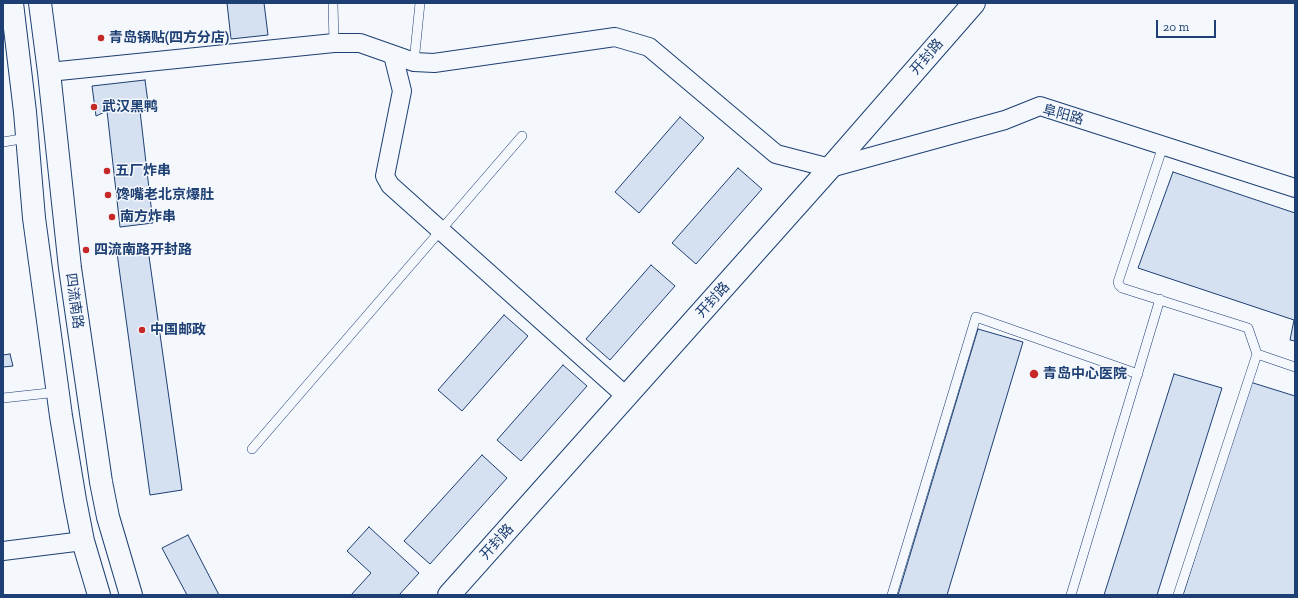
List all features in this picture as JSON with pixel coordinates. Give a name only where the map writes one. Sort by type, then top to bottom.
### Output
[{"type":"main road","name":"四流南路","points":[[12,3],[34,218],[58,392],[83,542],[99,595]]},
{"type":"main road","name":"四流南路","points":[[40,3],[70,268],[100,475],[108,517],[131,595]]},
{"type":"main road","name":"开封路","points":[[449,595],[627,397],[974,3]]},
{"type":"street","points":[[49,72],[334,43],[360,43],[414,62],[434,63],[614,37],[649,47],[776,154],[830,168]]},
{"type":"street","points":[[393,55],[402,91],[385,176],[390,185],[627,397]]},
{"type":"street","name":"阜阳路","points":[[830,168],[1006,120],[1040,106],[1295,188]]},
{"type":"street","points":[[3,552],[83,542]]},
{"type":"lane","points":[[333,3],[334,43]]},
{"type":"lane","points":[[414,62],[420,3]]},
{"type":"lane","points":[[252,449],[522,136]]},
{"type":"lane","points":[[3,142],[27,138]]},
{"type":"lane","points":[[1163,146],[1118,282],[1122,288],[1248,328],[1257,354],[1178,595]]},
{"type":"lane","points":[[1071,595],[1160,299]]},
{"type":"lane","points":[[892,595],[976,317],[1138,374]]},
{"type":"lane","points":[[1257,354],[1295,367]]},
{"type":"lane","points":[[3,398],[58,392]]},
{"type":"building","points":[[227,3],[264,3],[268,35],[231,39]]},
{"type":"building","points":[[145,80],[149,110],[140,111],[153,223],[120,227],[107,111],[96,116],[92,86]]},
{"type":"building","points":[[680,117],[704,138],[639,213],[615,192]]},
{"type":"building","points":[[738,168],[762,189],[696,264],[672,243]]},
{"type":"building","points":[[1173,172],[1295,213],[1295,341],[1290,340],[1294,320],[1138,268]]},
{"type":"building","points":[[148,249],[182,490],[150,495],[117,253]]},
{"type":"building","points":[[651,265],[675,286],[610,360],[586,339]]},
{"type":"building","points":[[504,315],[528,336],[462,411],[438,390]]},
{"type":"building","points":[[978,329],[1023,342],[947,595],[898,595]]},
{"type":"building","points":[[10,354],[13,366],[3,367],[3,355]]},
{"type":"building","points":[[563,365],[587,386],[521,461],[497,440]]},
{"type":"building","points":[[1174,374],[1222,388],[1157,595],[1104,595]]},
{"type":"building","points":[[1250,382],[1295,396],[1295,595],[1183,595]]},
{"type":"building","points":[[482,455],[507,478],[430,564],[404,541]]},
{"type":"building","points":[[369,527],[419,573],[399,595],[351,595],[371,573],[347,551]]},
{"type":"building","points":[[188,535],[219,595],[187,595],[162,548]]},
{"type":"place","name":"青岛锅贴(四方分店)","points":[[101,38]]},
{"type":"place","name":"武汉黑鸭","points":[[94,107]]},
{"type":"place","name":"五厂炸串","points":[[107,171]]},
{"type":"place","name":"馋嘴老北京爆肚","points":[[108,195]]},
{"type":"place","name":"南方炸串","points":[[112,217]]},
{"type":"place","name":"四流南路开封路","points":[[86,250]]},
{"type":"place","name":"中国邮政","points":[[142,330]]},
{"type":"place","name":"青岛中心医院","points":[[1034,374]]}]
